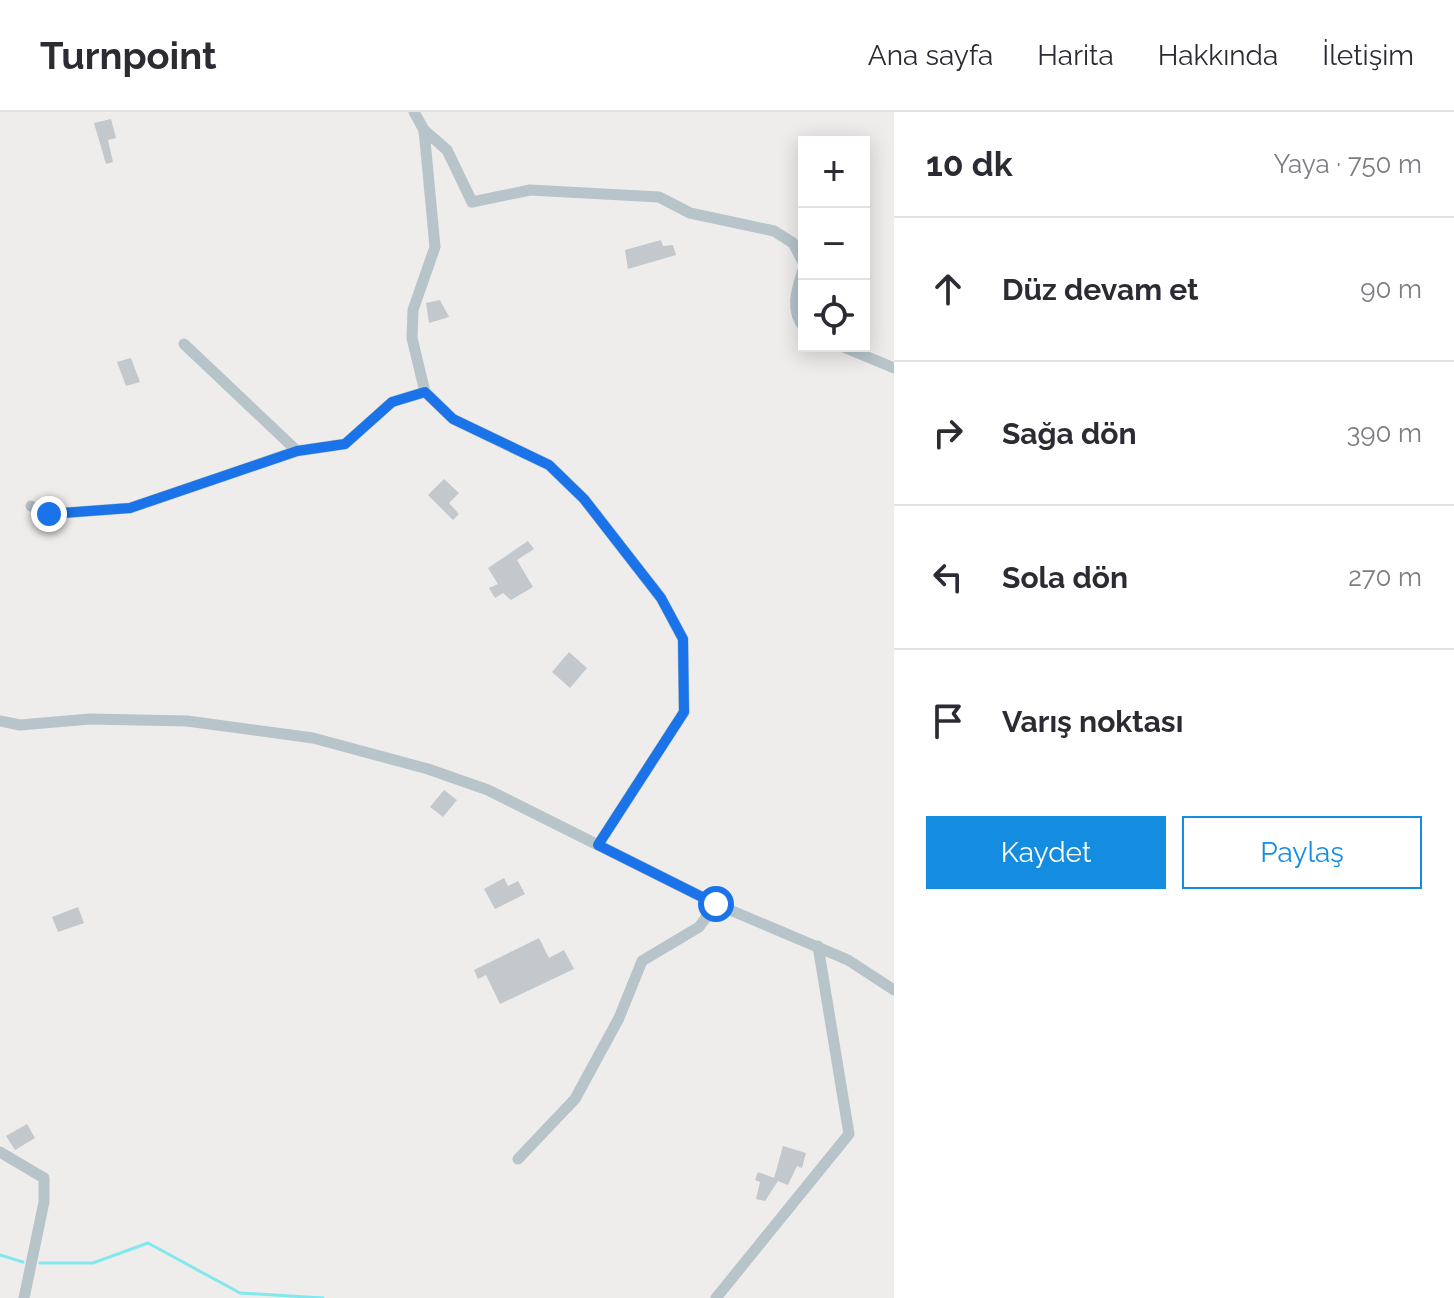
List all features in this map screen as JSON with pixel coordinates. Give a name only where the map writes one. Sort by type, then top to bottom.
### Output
[{"type":"street","points":[[414,112],[424,130],[447,150],[472,202],[530,190],[659,197],[690,213],[774,231],[793,243],[798,253]]},
{"type":"street","points":[[424,130],[435,247],[413,310],[412,338],[425,392],[453,419],[549,465],[584,499],[661,598],[683,639],[684,712],[598,845]]},
{"type":"street","points":[[798,285],[794,298],[798,319]]},
{"type":"street","points":[[184,344],[297,451]]},
{"type":"street","points":[[855,352],[894,368]]},
{"type":"street","points":[[31,506],[49,514],[130,508],[297,451],[345,444],[392,402],[425,392]]},
{"type":"street","points":[[0,721],[20,725],[90,719],[187,721],[313,738],[428,769],[488,790],[716,904],[848,960],[894,990]]},
{"type":"street","points":[[518,1159],[575,1099],[619,1018],[642,961],[699,927],[716,904]]},
{"type":"street","points":[[716,1298],[849,1134],[818,946]]},
{"type":"street","points":[[0,1152],[44,1178],[44,1202],[24,1298]]},
{"type":"building","points":[[111,119],[116,138],[108,140],[113,162],[106,164],[94,123]]},
{"type":"building","points":[[661,240],[663,246],[673,245],[676,255],[628,269],[625,250]]},
{"type":"building","points":[[440,300],[449,317],[429,323],[426,303]]},
{"type":"building","points":[[131,358],[140,382],[126,386],[117,362]]},
{"type":"building","points":[[444,479],[459,493],[449,503],[459,514],[453,520],[428,495]]},
{"type":"building","points":[[528,541],[534,549],[517,560],[533,587],[511,600],[503,593],[495,598],[489,588],[498,584],[488,568]]},
{"type":"building","points":[[569,652],[587,668],[570,688],[552,672]]},
{"type":"building","points":[[444,790],[457,800],[443,817],[430,807]]},
{"type":"building","points":[[504,878],[508,886],[518,881],[525,894],[495,909],[484,889]]},
{"type":"building","points":[[78,907],[84,923],[58,932],[52,917]]},
{"type":"building","points":[[539,938],[549,958],[564,950],[574,969],[500,1004],[486,975],[478,979],[474,970]]},
{"type":"building","points":[[27,1124],[35,1138],[15,1150],[6,1136]]},
{"type":"building","points":[[783,1146],[806,1153],[802,1168],[797,1166],[788,1185],[778,1181],[765,1201],[756,1199],[760,1182],[755,1180],[758,1172],[774,1178]]},
{"type":"waterway","points":[[40,1263],[93,1263],[148,1243],[240,1293],[323,1298]]},
{"type":"waterway","points":[[0,1255],[23,1262]]},
{"type":"route","points":[[49,514],[130,508],[297,451],[345,444],[392,402],[425,392],[453,419],[549,465],[584,499],[661,598],[683,639],[684,712],[598,845],[716,904]]}]
